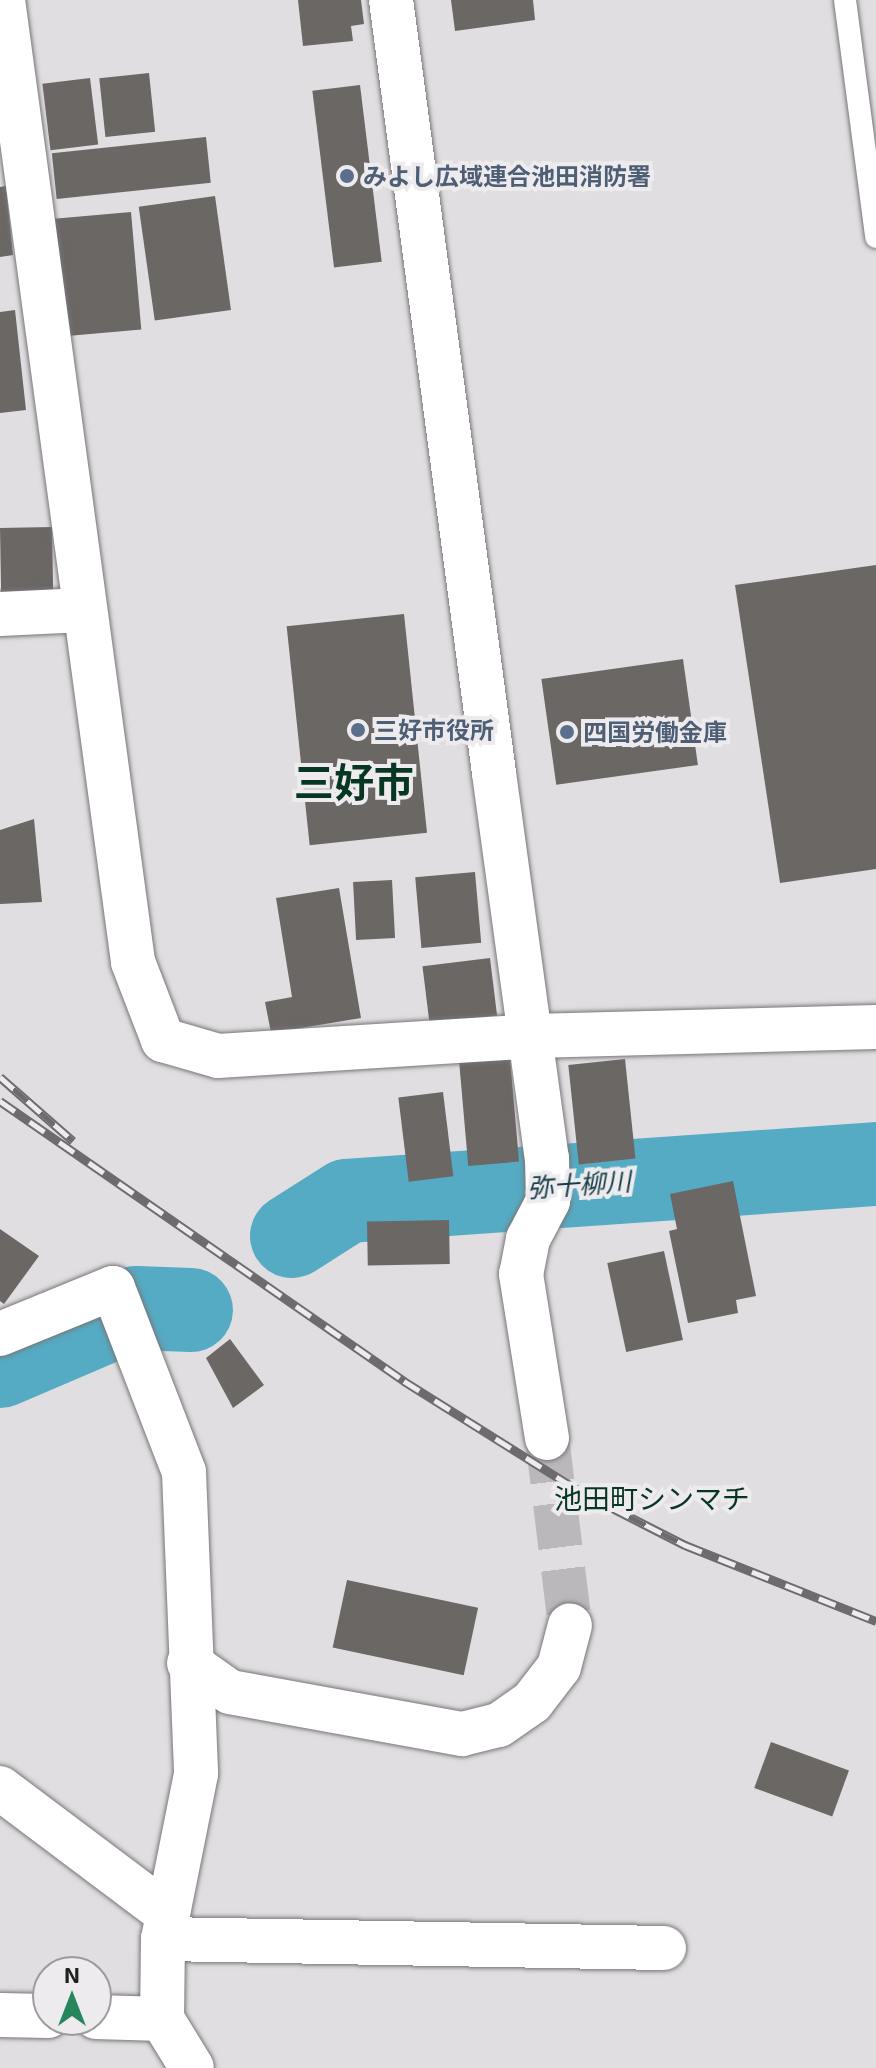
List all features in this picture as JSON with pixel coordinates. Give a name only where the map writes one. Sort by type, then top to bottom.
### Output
[{"type":"street","points":[[3,0],[7,79],[133,962],[163,1040],[218,1056],[532,1036],[876,1027]]},
{"type":"street","points":[[391,0],[547,1158],[548,1201],[528,1239],[521,1274],[547,1438]]},
{"type":"street","points":[[0,614],[84,610]]},
{"type":"street","points":[[0,1334],[113,1288],[191,1509],[189,1663],[196,1774],[165,1926],[162,2019],[192,2068]]},
{"type":"street","points":[[189,1663],[230,1692],[462,1734],[499,1725],[532,1702],[559,1667],[570,1625]]},
{"type":"street","points":[[0,1788],[165,1926],[664,1948]]},
{"type":"street","points":[[0,2015],[32,2016]]},
{"type":"street","points":[[112,2017],[162,2019]]},
{"type":"lane","points":[[845,0],[876,237]]},
{"type":"building","points":[[298,0],[361,0],[364,24],[351,26],[353,41],[303,46]]},
{"type":"building","points":[[451,0],[533,0],[535,20],[455,31]]},
{"type":"building","points":[[149,73],[155,132],[105,137],[99,78]]},
{"type":"building","points":[[90,78],[98,145],[51,150],[42,84]]},
{"type":"building","name":"みよし広域連合池田消防署","points":[[360,85],[382,262],[334,268],[312,91]]},
{"type":"building","points":[[206,137],[211,183],[57,199],[52,153]]},
{"type":"building","points":[[6,186],[13,255],[0,257],[0,187]]},
{"type":"building","points":[[215,196],[231,310],[155,321],[139,207]]},
{"type":"building","points":[[131,212],[141,330],[65,336],[54,219]]},
{"type":"building","points":[[15,310],[26,410],[0,413],[0,312]]},
{"type":"building","points":[[52,527],[53,599],[1,600],[0,528]]},
{"type":"building","points":[[876,565],[876,869],[780,883],[735,585]]},
{"type":"building","name":"三好市役所","points":[[404,614],[427,833],[310,845],[287,626]]},
{"type":"building","points":[[683,659],[698,765],[556,785],[541,679]]},
{"type":"building","points":[[34,819],[42,902],[0,904],[0,830]]},
{"type":"building","points":[[475,872],[481,943],[421,948],[415,877]]},
{"type":"building","points":[[392,880],[395,938],[356,940],[353,882]]},
{"type":"building","points":[[339,888],[361,1018],[271,1033],[265,1002],[292,997],[276,898]]},
{"type":"building","points":[[490,958],[497,1016],[430,1024],[423,966]]},
{"type":"building","points":[[510,1058],[519,1162],[468,1166],[459,1062]]},
{"type":"building","points":[[625,1059],[635,1158],[579,1164],[568,1065]]},
{"type":"building","points":[[443,1092],[453,1176],[409,1182],[398,1097]]},
{"type":"building","points":[[733,1181],[756,1296],[736,1300],[738,1313],[688,1323],[669,1231],[677,1229],[670,1194]]},
{"type":"building","points":[[449,1220],[450,1264],[368,1265],[367,1221]]},
{"type":"building","points":[[0,1229],[39,1256],[4,1304],[0,1301]]},
{"type":"building","points":[[664,1251],[683,1340],[626,1352],[607,1263]]},
{"type":"building","points":[[230,1339],[264,1385],[233,1408],[206,1358]]},
{"type":"building","points":[[347,1580],[478,1608],[464,1675],[333,1647]]},
{"type":"building","points":[[771,1742],[849,1770],[832,1816],[754,1788]]},
{"type":"waterway","name":"弥十柳川","points":[[292,1236],[347,1201],[876,1164]]},
{"type":"waterway","name":"弥十柳川","points":[[0,1366],[136,1308],[191,1310]]},
{"type":"tunnel","points":[[547,1438],[570,1625]]},
{"type":"railway","points":[[0,1077],[73,1141]]},
{"type":"railway","points":[[0,1101],[404,1381],[581,1492],[685,1545],[876,1621]]},
{"type":"place","name":"みよし広域連合池田消防署","points":[[347,176]]},
{"type":"place","name":"三好市役所","points":[[358,730]]},
{"type":"place","name":"四国労働金庫","points":[[567,732]]},
{"type":"district","name":"三好市","points":[[354,781]]},
{"type":"district","name":"池田町シンマチ","points":[[652,1498]]}]
